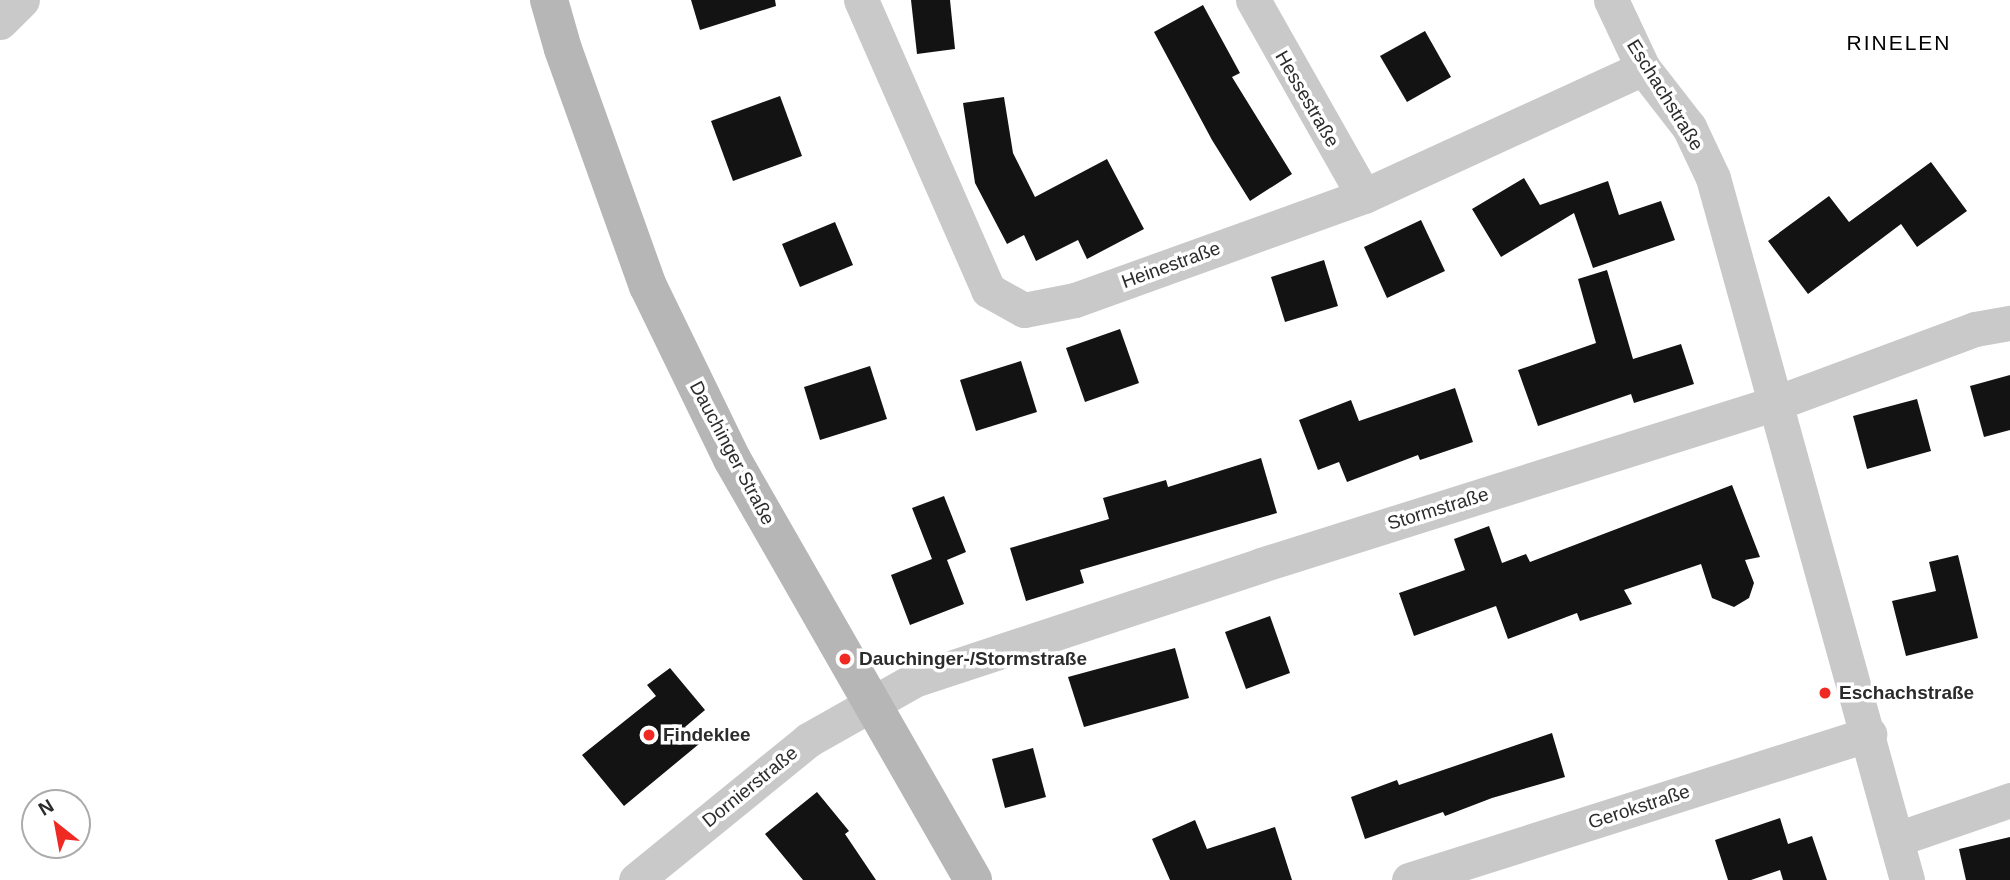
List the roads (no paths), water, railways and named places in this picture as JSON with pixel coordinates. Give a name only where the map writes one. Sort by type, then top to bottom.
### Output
[{"type":"main road","name":"Dauchinger Straße","points":[[549,0],[563,49],[648,286],[732,458],[869,703],[973,880]]},
{"type":"street","points":[[0,22],[22,0]]},
{"type":"street","name":"Heinestraße","points":[[861,0],[988,290],[1024,310],[1075,300],[1364,196],[1643,68]]},
{"type":"street","name":"Hessestraße","points":[[1253,0],[1364,196]]},
{"type":"street","name":"Eschachstraße","points":[[1611,0],[1643,68],[1689,127],[1713,178],[1869,734],[1907,880]]},
{"type":"street","name":"Stormstraße","points":[[869,703],[914,680],[1158,599],[1776,403],[1975,329],[2010,323]]},
{"type":"street","name":"Dornierstraße","points":[[636,880],[808,740],[869,703]]},
{"type":"street","name":"Gerokstraße","points":[[1409,880],[1869,734]]},
{"type":"street","points":[[1897,839],[2010,800]]},
{"type":"place","name":"Dauchinger-/Stormstraße","points":[[845,659]]},
{"type":"place","name":"Eschachstraße","points":[[1825,693]]},
{"type":"place","name":"Findeklee","points":[[649,735]]},
{"type":"district","name":"RINELEN","points":[[1899,43]]}]
